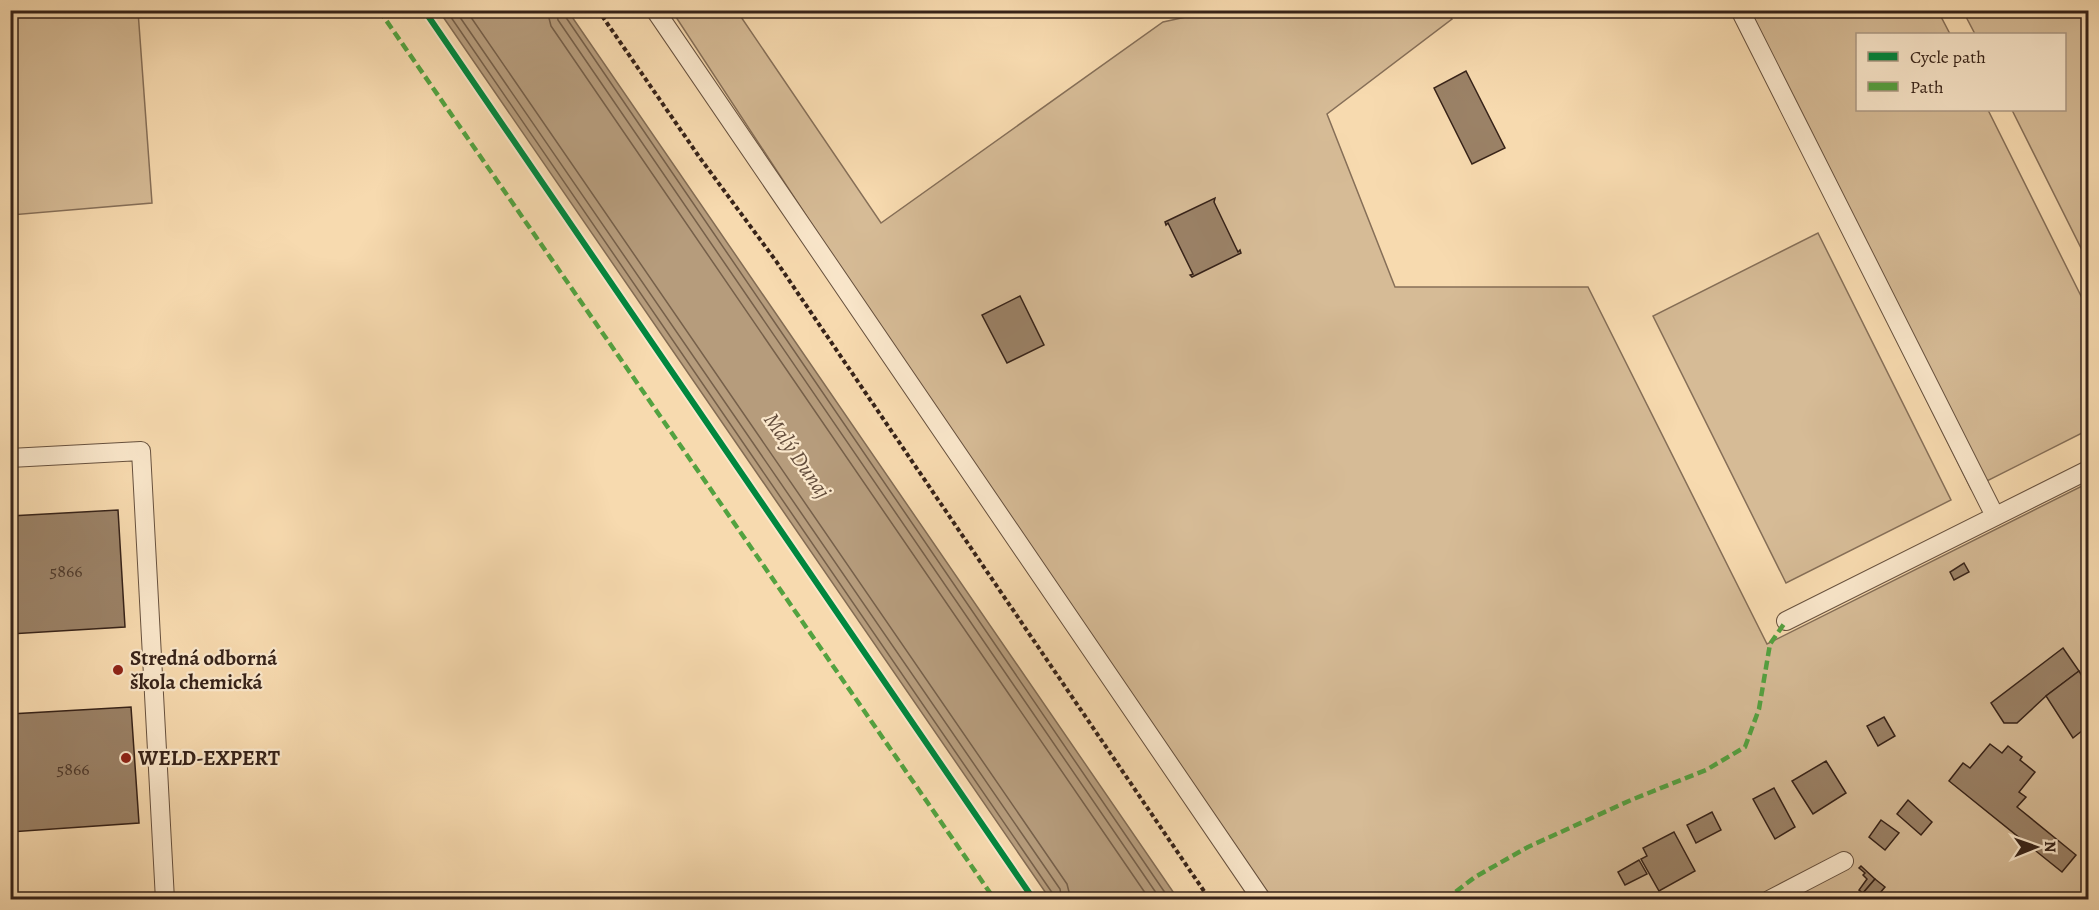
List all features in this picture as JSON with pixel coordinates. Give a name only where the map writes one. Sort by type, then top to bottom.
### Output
[{"type":"lane","points":[[655,10],[1262,900]]},
{"type":"lane","points":[[1740,10],[1995,516]]},
{"type":"lane","points":[[10,458],[141,451],[165,900]]},
{"type":"lane","points":[[1786,621],[2088,470]]},
{"type":"lane","points":[[1769,900],[1844,861]]},
{"type":"path","points":[[598,10],[700,158],[783,270],[1210,900]]},
{"type":"shaded area","points":[[11,10],[138,11],[152,203],[11,215]]},
{"type":"shaded area","points":[[1218,10],[1447,11],[1452,19],[1327,114],[1395,287],[1588,287],[1767,644],[2088,483],[2088,899],[1272,899],[834,258],[672,11],[737,11],[881,223],[1163,22]]},
{"type":"shaded area","points":[[1732,11],[1938,11],[1949,33],[1856,33],[1856,111],[1988,111],[2088,310],[2088,430],[1971,489]]},
{"type":"shaded area","points":[[1963,11],[2088,11],[2088,262],[2012,111],[2066,111],[2066,33],[1974,33]]},
{"type":"shaded area","points":[[1818,233],[1951,500],[1786,583],[1653,316]]},
{"type":"water","name":"Malý Dunaj","points":[[439,11],[568,11],[1178,899],[1050,899]]},
{"type":"building","points":[[1466,71],[1505,148],[1472,164],[1434,88]]},
{"type":"building","points":[[1215,198],[1214,202],[1238,252],[1240,250],[1241,253],[1192,277],[1190,275],[1193,274],[1168,223],[1166,225],[1165,222]]},
{"type":"building","points":[[1020,296],[1044,345],[1007,363],[982,315]]},
{"type":"building","points":[[118,510],[125,627],[10,634],[10,516]]},
{"type":"building","points":[[1964,563],[1969,572],[1954,580],[1950,572]]},
{"type":"building","points":[[2063,648],[2079,671],[2046,696],[2017,723],[2004,723],[1991,703]]},
{"type":"building","points":[[2079,671],[2088,686],[2088,726],[2073,738],[2046,696]]},
{"type":"building","points":[[131,707],[139,823],[10,832],[10,714]]},
{"type":"building","points":[[1884,717],[1895,736],[1878,746],[1867,726]]},
{"type":"building","points":[[1990,744],[2002,753],[2008,746],[2035,772],[2019,792],[2026,797],[2017,807],[2076,855],[2062,872],[1949,781],[1963,763],[1970,768]]},
{"type":"building","points":[[1826,761],[1846,793],[1813,814],[1792,781]]},
{"type":"building","points":[[1774,788],[1795,827],[1775,839],[1753,799]]},
{"type":"building","points":[[1908,800],[1932,822],[1921,835],[1897,814]]},
{"type":"building","points":[[1712,812],[1721,830],[1696,843],[1687,825]]},
{"type":"building","points":[[1881,820],[1899,833],[1885,850],[1869,837]]},
{"type":"building","points":[[1674,832],[1695,871],[1659,891],[1641,859],[1647,856],[1643,848]]},
{"type":"building","points":[[1639,860],[1647,874],[1625,885],[1618,872]]},
{"type":"building","points":[[1861,866],[1875,879],[1863,893],[1859,890],[1867,879],[1863,875],[1865,873],[1859,868]]},
{"type":"building","points":[[1875,879],[1885,887],[1874,900],[1870,900],[1863,893]]},
{"type":"marked path","points":[[379,10],[995,900]]},
{"type":"marked path","points":[[1445,900],[1475,877],[1528,847],[1631,800],[1706,770],[1745,747],[1759,709],[1770,644],[1786,621]]},
{"type":"cycle path","points":[[424,10],[1034,900]]},
{"type":"place","name":"Stredná odborná škola chemická","points":[[118,670]]},
{"type":"place","name":"WELD-EXPERT","points":[[126,758]]}]
